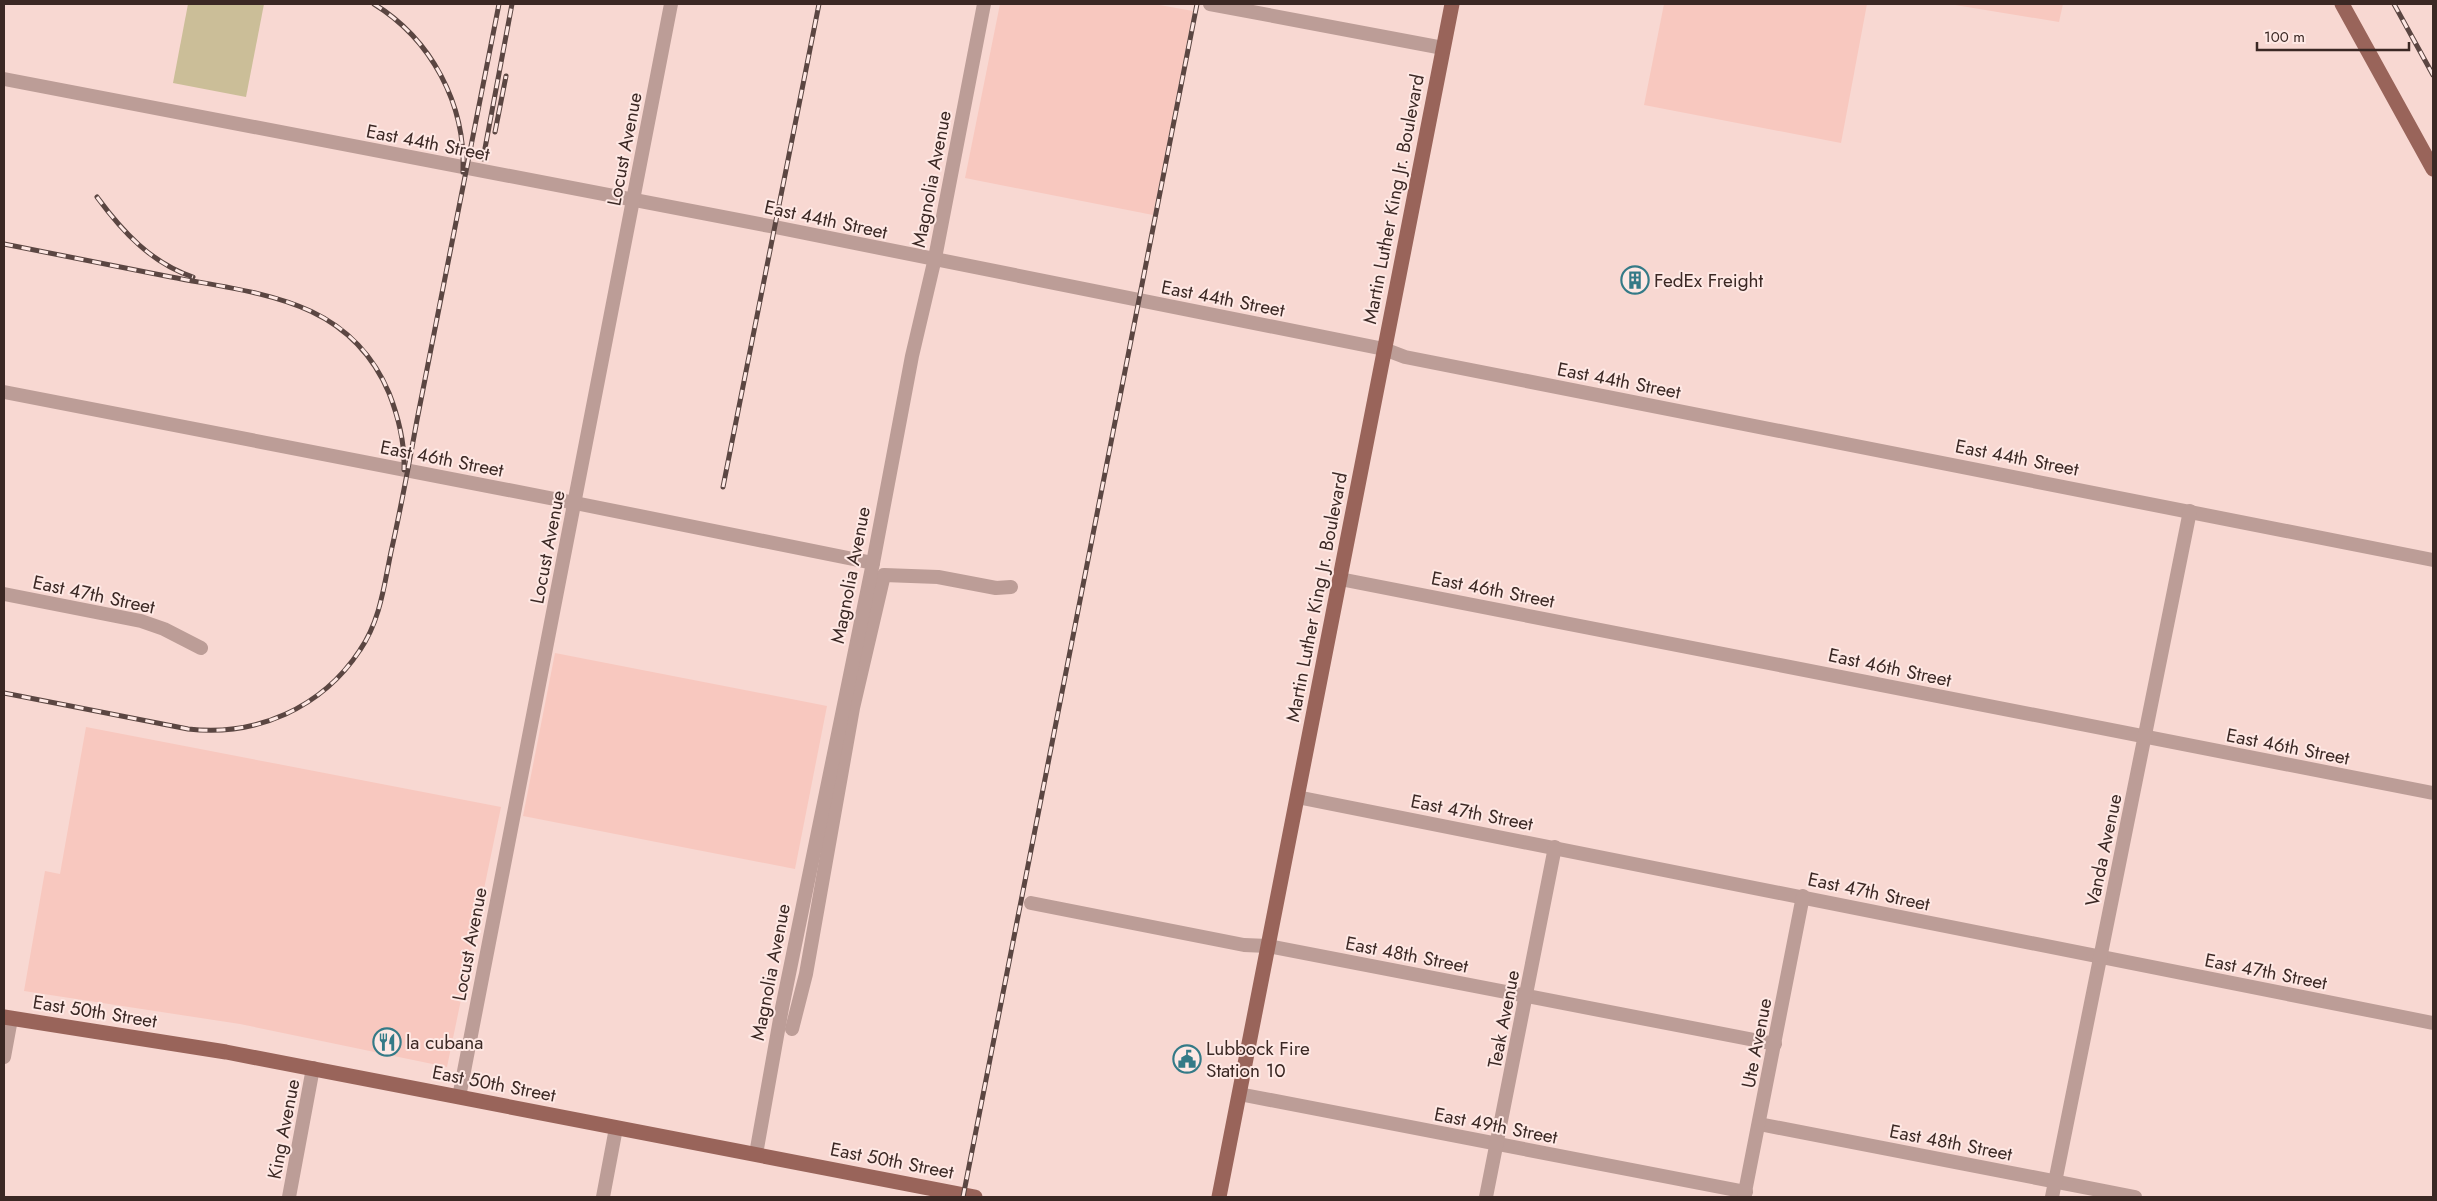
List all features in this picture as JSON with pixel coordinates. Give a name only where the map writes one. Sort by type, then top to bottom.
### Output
[{"type":"main road","name":"Martin Luther King Jr. Boulevard","points":[[1219,1197],[1452,4]]},
{"type":"main road","points":[[2342,4],[2433,169]]},
{"type":"main road","name":"East 50th Street","points":[[7,1018],[226,1052],[313,1068],[756,1154],[915,1191],[975,1197]]},
{"type":"street","name":"Locust Avenue","points":[[459,1097],[671,4]]},
{"type":"street","name":"Magnolia Avenue","points":[[756,1154],[782,1008],[912,356],[935,258],[984,4]]},
{"type":"street","points":[[1210,4],[1444,48]]},
{"type":"street","name":"East 44th Street","points":[[4,78],[935,258],[1384,349],[1415,359],[2433,560]]},
{"type":"street","name":"East 46th Street","points":[[4,392],[575,503],[872,564]]},
{"type":"street","name":"Vanda Avenue","points":[[2052,1197],[2190,511]]},
{"type":"street","points":[[792,1029],[806,974],[854,708],[884,575],[938,578],[996,588],[1011,586]]},
{"type":"street","name":"East 46th Street","points":[[1340,579],[1678,643],[2433,793]]},
{"type":"street","name":"East 47th Street","points":[[4,594],[141,621],[164,629],[202,648]]},
{"type":"street","name":"East 47th Street","points":[[1297,797],[1803,896],[2433,1024]]},
{"type":"street","name":"Teak Avenue","points":[[1486,1197],[1555,847]]},
{"type":"street","name":"Ute Avenue","points":[[1745,1195],[1803,896]]},
{"type":"street","name":"East 48th Street","points":[[1031,903],[1244,944],[1268,946],[1775,1044]]},
{"type":"street","points":[[4,1057],[7,1018]]},
{"type":"street","name":"King Avenue","points":[[289,1197],[313,1068]]},
{"type":"street","name":"East 49th Street","points":[[1239,1094],[1745,1195]]},
{"type":"street","name":"East 48th Street","points":[[1759,1124],[2135,1197]]},
{"type":"street","points":[[603,1197],[616,1128]]},
{"type":"shaded area","points":[[188,4],[264,4],[246,97],[173,83]]},
{"type":"shaded area","points":[[1000,4],[1154,4],[1193,11],[1153,215],[965,178]]},
{"type":"shaded area","points":[[1664,4],[1867,4],[1841,143],[1644,105]]},
{"type":"shaded area","points":[[1949,4],[2063,4],[2059,22]]},
{"type":"shaded area","points":[[555,653],[827,706],[795,869],[523,816]]},
{"type":"shaded area","points":[[86,727],[501,807],[447,1067],[240,1024],[24,991],[45,871],[60,874]]},
{"type":"railway","points":[[374,4],[394,18],[412,35],[428,55],[441,76],[451,98],[458,122],[463,172]]},
{"type":"railway","points":[[4,693],[188,729],[238,728],[262,723],[307,703],[327,688],[360,650],[377,615],[402,502],[499,4]]},
{"type":"railway","points":[[483,159],[512,4]]},
{"type":"railway","points":[[723,487],[819,4]]},
{"type":"railway","points":[[963,1197],[1197,4]]},
{"type":"railway","points":[[2394,4],[2433,75]]},
{"type":"railway","points":[[495,132],[506,76]]},
{"type":"railway","points":[[97,197],[127,234],[139,245],[164,263],[193,277]]},
{"type":"railway","points":[[4,244],[268,296],[298,306],[326,319],[350,337],[372,361],[389,393],[400,431],[404,470]]},
{"type":"place","name":"FedEx Freight","points":[[1635,280]]},
{"type":"place","name":"la cubana","points":[[387,1042]]},
{"type":"place","name":"Lubbock Fire Station 10","points":[[1187,1059]]}]
